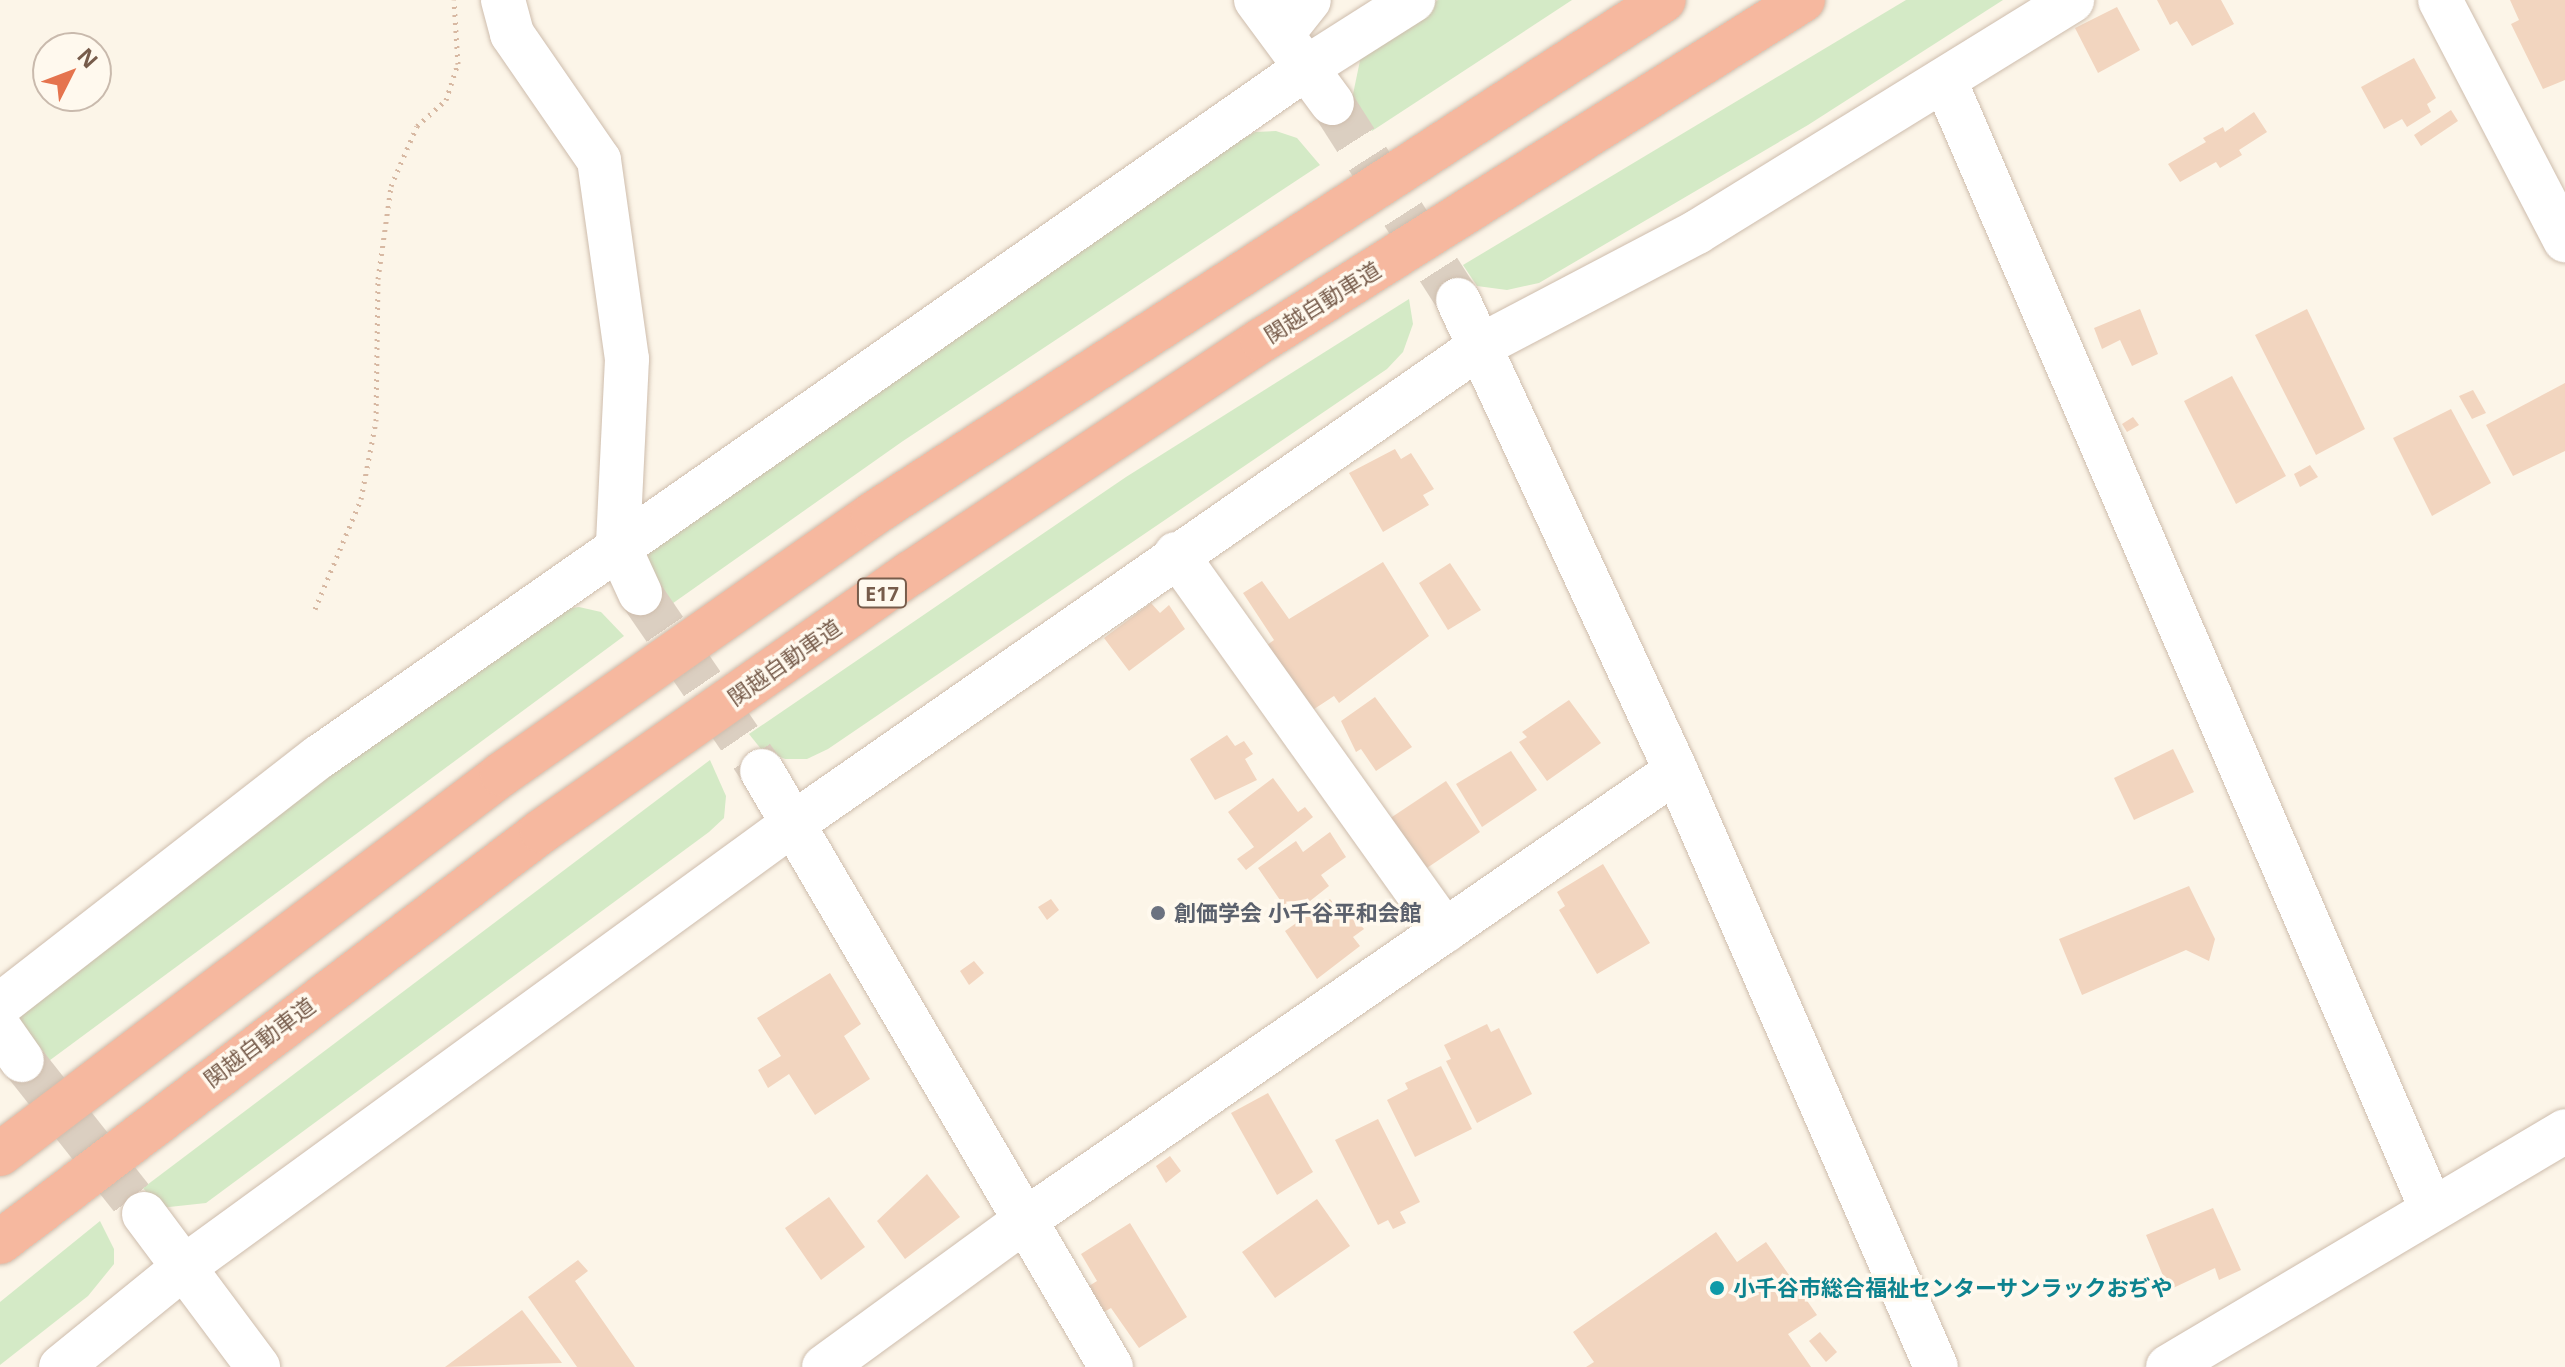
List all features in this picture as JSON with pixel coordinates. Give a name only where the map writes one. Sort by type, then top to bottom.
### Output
[{"type":"highway","points":[[0,1154],[502,774],[860,523],[1664,0]]},
{"type":"highway","name":"関越自動車道","points":[[0,1242],[542,831],[911,573],[1262,340],[1803,0]]},
{"type":"street","points":[[503,0],[512,34],[599,160],[627,359],[618,545],[640,593]]},
{"type":"street","points":[[1256,0],[1332,103]]},
{"type":"street","points":[[1294,51],[1309,0]]},
{"type":"street","points":[[0,1005],[319,757],[618,545],[1294,51],[1413,0]]},
{"type":"street","points":[[61,1367],[184,1267],[794,823],[1176,554],[1482,345],[1697,232],[2072,0]]},
{"type":"street","points":[[2440,0],[2565,240]]},
{"type":"street","points":[[1945,81],[2431,1208]]},
{"type":"street","points":[[1458,300],[1482,345],[1676,771],[1936,1367]]},
{"type":"street","points":[[1176,554],[1445,931]]},
{"type":"street","points":[[762,771],[1028,1218],[1111,1367]]},
{"type":"street","points":[[824,1367],[1028,1218],[1676,771]]},
{"type":"street","points":[[2168,1367],[2565,1131]]},
{"type":"street","points":[[144,1214],[258,1367]]},
{"type":"path","points":[[315,609],[361,499],[376,421],[378,279],[391,186],[417,126],[446,100],[458,64],[454,0]]},
{"type":"green space","points":[[1438,0],[1572,0],[1372,131],[1352,99],[1362,51]]},
{"type":"green space","points":[[1906,0],[2003,0],[1808,125],[1539,283],[1507,290],[1477,286],[1463,265]]},
{"type":"green space","points":[[1276,131],[1297,138],[1320,165],[903,441],[659,613],[639,572],[652,548],[1178,176],[1255,132]]},
{"type":"green space","points":[[1409,299],[1413,324],[1403,352],[1387,369],[828,749],[807,759],[785,759],[761,749],[749,734],[1126,477]]},
{"type":"green space","points":[[579,607],[601,612],[624,636],[38,1069],[17,1025],[22,1011],[490,652],[557,610]]},
{"type":"green space","points":[[710,760],[726,796],[724,818],[709,832],[206,1203],[160,1208],[143,1188]]},
{"type":"green space","points":[[100,1221],[114,1249],[114,1264],[88,1296],[0,1365],[0,1302]]},
{"type":"building","points":[[2157,0],[2221,0],[2234,24],[2192,46],[2177,21],[2170,25]]},
{"type":"building","points":[[2510,0],[2565,0],[2565,80],[2543,89],[2511,24],[2519,20]]},
{"type":"building","points":[[2117,7],[2140,50],[2098,73],[2075,28]]},
{"type":"building","points":[[2414,58],[2436,98],[2427,104],[2431,112],[2407,127],[2402,119],[2384,129],[2361,87]]},
{"type":"building","points":[[2451,110],[2458,121],[2421,146],[2414,135]]},
{"type":"building","points":[[2254,112],[2267,132],[2239,150],[2242,155],[2220,168],[2216,162],[2180,182],[2168,164],[2206,142],[2203,138],[2223,127],[2225,132]]},
{"type":"building","points":[[2140,309],[2158,354],[2132,366],[2120,340],[2102,349],[2094,328]]},
{"type":"building","points":[[2307,309],[2365,429],[2316,455],[2255,335]]},
{"type":"building","points":[[2232,376],[2286,476],[2236,504],[2184,401]]},
{"type":"building","points":[[2565,383],[2565,451],[2513,476],[2486,425]]},
{"type":"building","points":[[2473,390],[2486,413],[2472,419],[2459,396]]},
{"type":"building","points":[[2451,409],[2491,483],[2432,516],[2393,438]]},
{"type":"building","points":[[2133,417],[2139,425],[2127,432],[2122,424]]},
{"type":"building","points":[[1395,449],[1401,459],[1411,453],[1434,489],[1423,495],[1429,505],[1383,532],[1349,473]]},
{"type":"building","points":[[2310,465],[2318,477],[2300,487],[2294,474]]},
{"type":"building","points":[[1383,562],[1429,636],[1339,703],[1334,696],[1305,715],[1263,648],[1274,640],[1243,593],[1262,581],[1289,619]]},
{"type":"building","points":[[1450,563],[1481,610],[1448,630],[1419,583]]},
{"type":"building","points":[[1151,603],[1160,613],[1169,605],[1185,629],[1129,671],[1104,638]]},
{"type":"building","points":[[1375,697],[1412,747],[1376,771],[1361,749],[1356,752],[1341,721]]},
{"type":"building","points":[[1569,700],[1601,743],[1547,781],[1519,742],[1527,737],[1522,732]]},
{"type":"building","points":[[1227,735],[1235,746],[1244,741],[1253,754],[1245,759],[1257,780],[1215,800],[1190,759]]},
{"type":"building","points":[[2173,749],[2194,792],[2134,820],[2114,778]]},
{"type":"building","points":[[1511,751],[1537,790],[1482,827],[1456,784]]},
{"type":"building","points":[[1273,778],[1298,812],[1305,807],[1313,817],[1246,870],[1237,859],[1254,847],[1228,812]]},
{"type":"building","points":[[1446,781],[1480,832],[1424,870],[1389,819]]},
{"type":"building","points":[[1330,832],[1346,857],[1321,875],[1329,886],[1291,916],[1258,868],[1296,841],[1303,852]]},
{"type":"building","points":[[1603,864],[1650,943],[1597,974],[1559,910],[1565,906],[1557,892]]},
{"type":"building","points":[[2189,886],[2215,939],[2209,961],[2186,950],[2082,995],[2059,939]]},
{"type":"building","points":[[1051,899],[1059,910],[1047,920],[1038,907]]},
{"type":"building","points":[[1330,899],[1346,919],[1352,915],[1364,929],[1353,937],[1360,946],[1317,979],[1285,931]]},
{"type":"building","points":[[974,961],[984,973],[969,985],[960,971]]},
{"type":"building","points":[[830,973],[861,1024],[844,1036],[870,1079],[815,1115],[789,1074],[768,1088],[758,1070],[781,1056],[757,1018]]},
{"type":"building","points":[[1487,1024],[1491,1032],[1499,1028],[1532,1094],[1477,1123],[1446,1061],[1451,1059],[1444,1045]]},
{"type":"building","points":[[1441,1066],[1472,1129],[1415,1157],[1387,1100],[1408,1089],[1405,1083]]},
{"type":"building","points":[[1268,1093],[1313,1172],[1277,1195],[1231,1113]]},
{"type":"building","points":[[1378,1119],[1420,1202],[1400,1212],[1406,1223],[1393,1229],[1388,1220],[1378,1225],[1335,1140]]},
{"type":"building","points":[[1170,1156],[1181,1171],[1166,1183],[1156,1166]]},
{"type":"building","points":[[927,1174],[960,1217],[905,1259],[877,1221]]},
{"type":"building","points":[[829,1197],[865,1247],[821,1280],[785,1228]]},
{"type":"building","points":[[1317,1199],[1350,1246],[1275,1298],[1242,1252]]},
{"type":"building","points":[[2213,1208],[2241,1270],[2219,1280],[2215,1268],[2169,1290],[2146,1235]]},
{"type":"building","points":[[1130,1223],[1187,1317],[1139,1348],[1111,1308],[1104,1312],[1089,1286],[1097,1281],[1081,1254]]},
{"type":"building","name":"小千谷市総合福祉センターサンラックおぢや","points":[[1716,1232],[1737,1262],[1766,1242],[1817,1315],[1788,1334],[1811,1367],[1586,1367],[1594,1362],[1573,1332]]},
{"type":"building","points":[[578,1260],[588,1271],[575,1281],[635,1367],[577,1367],[528,1297]]},
{"type":"building","points":[[522,1310],[562,1363],[445,1367]]},
{"type":"building","points":[[1820,1332],[1837,1352],[1826,1362],[1809,1341]]},
{"type":"tunnel","points":[[1332,103],[1458,300]]},
{"type":"tunnel","points":[[640,593],[762,771]]},
{"type":"tunnel","points":[[22,1060],[144,1214]]},
{"type":"place","name":"創価学会 小千谷平和会館","points":[[1158,913]]},
{"type":"place","name":"小千谷市総合福祉センターサンラックおぢや","points":[[1717,1288]]}]
